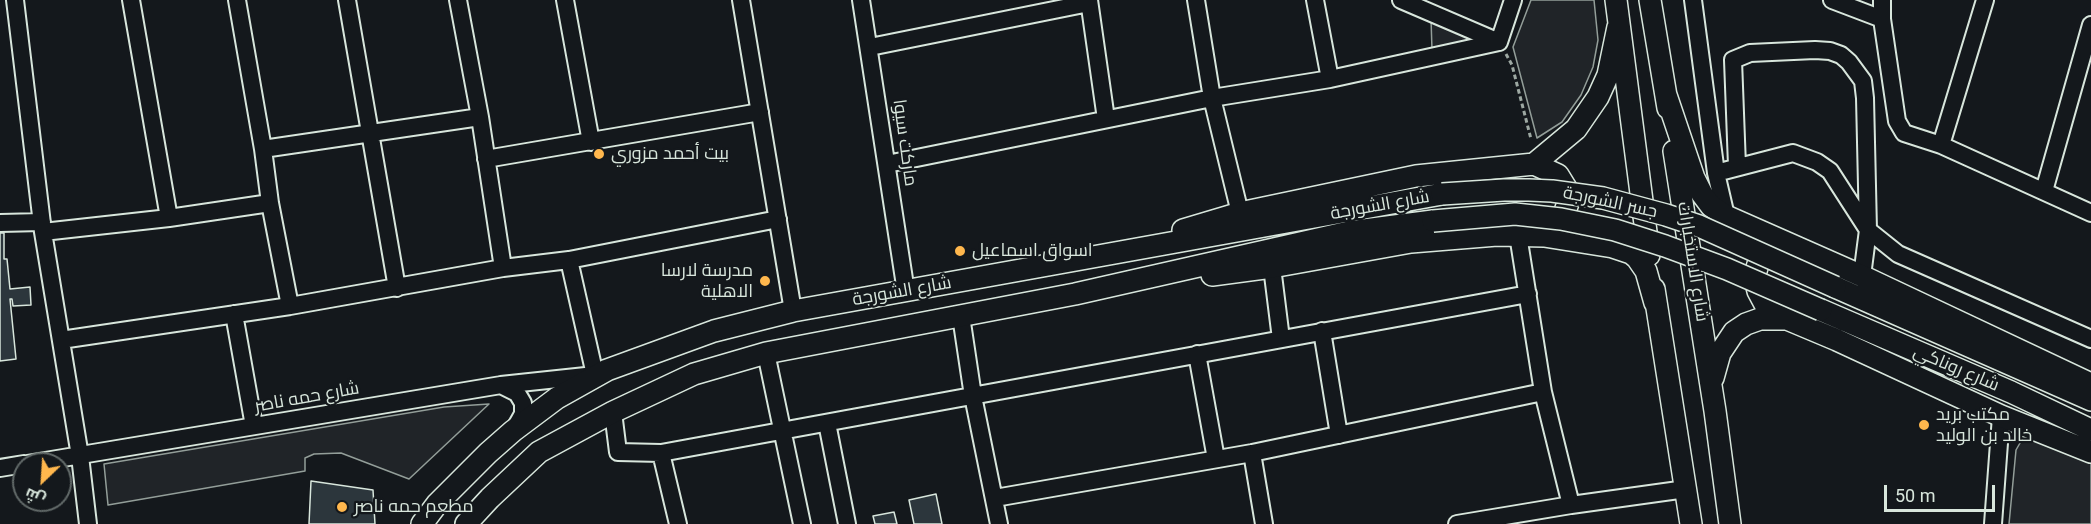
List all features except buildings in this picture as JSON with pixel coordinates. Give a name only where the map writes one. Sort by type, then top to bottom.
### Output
[{"type":"main road","points":[[1616,0],[1655,303],[1691,524]]},
{"type":"main road","name":"شارع الاستخبارات","points":[[1650,0],[1715,411],[1730,524]]},
{"type":"main road","points":[[1534,164],[1576,129],[1598,97],[1608,75],[1618,27]]},
{"type":"main road","points":[[1665,95],[1694,178],[1711,206],[1726,216],[1862,276],[2091,384]]},
{"type":"main road","points":[[1087,259],[1240,213],[1416,176],[1534,164],[1558,175],[1566,188],[1568,203],[1563,217],[1551,227],[1518,235]]},
{"type":"main road","name":"جسر الشورجة","points":[[1442,194],[1504,190],[1552,191],[1629,204],[1699,226],[1835,287]]},
{"type":"main road","name":"شارع الشورجة","points":[[422,524],[437,504],[513,431],[557,398],[595,375],[714,331],[793,311],[1442,194]]},
{"type":"main road","name":"جسر الشورجة","points":[[1075,294],[1349,232],[1433,221],[1515,214],[1561,219],[1615,230],[1727,269],[1821,310]]},
{"type":"main road","points":[[466,524],[539,452],[613,412],[694,374],[766,353],[1075,294],[1272,267],[1410,242],[1518,235],[1585,241],[1631,253],[1638,258],[1646,271],[1655,303]]},
{"type":"main road","points":[[1778,240],[1760,258],[1757,266],[1758,291],[1766,306],[1772,311],[2001,416],[2091,452]]},
{"type":"main road","name":"شارع روناكي","points":[[1835,287],[2091,400]]},
{"type":"main road","points":[[897,328],[899,293]]},
{"type":"main road","name":"شارع روناكي","points":[[1821,310],[2011,392],[2091,430]]},
{"type":"main road","points":[[1715,411],[1712,389],[1714,368],[1734,332],[1746,324],[1769,318],[1787,319]]},
{"type":"street","points":[[15,0],[43,227],[80,456],[88,524]]},
{"type":"street","points":[[131,0],[170,218]]},
{"type":"street","points":[[237,0],[270,203],[290,306]]},
{"type":"street","points":[[347,0],[398,288]]},
{"type":"street","points":[[458,0],[480,117],[503,268]]},
{"type":"street","points":[[565,0],[591,142]]},
{"type":"street","points":[[741,0],[793,311]]},
{"type":"street","name":"مارکت سیوا","points":[[861,0],[887,164],[899,293]]},
{"type":"street","points":[[1196,0],[1212,98],[1240,213]]},
{"type":"street","points":[[1315,0],[1330,78]]},
{"type":"street","points":[[1401,0],[1500,43]]},
{"type":"street","points":[[1500,43],[1513,0]]},
{"type":"street","points":[[1693,0],[1716,173],[1726,216]]},
{"type":"street","points":[[1832,0],[1882,19]]},
{"type":"street","points":[[1882,0],[1882,19],[1898,125],[1908,135],[1941,145],[2091,213]]},
{"type":"street","points":[[1941,145],[1985,0]]},
{"type":"street","points":[[870,47],[1089,2],[1106,119]]},
{"type":"street","points":[[2044,191],[2091,25]]},
{"type":"street","points":[[887,164],[1212,98],[1330,78],[1500,43]]},
{"type":"street","points":[[1737,166],[1733,60],[1750,53],[1784,51],[1830,51],[1841,55],[1863,81],[1865,98],[1868,230],[1862,276]]},
{"type":"street","points":[[486,159],[760,112]]},
{"type":"street","points":[[263,149],[480,117]]},
{"type":"street","points":[[1716,173],[1793,153],[1817,162],[1830,171],[1868,230],[1898,254],[2091,339]]},
{"type":"street","points":[[0,223],[43,227],[170,218],[270,203]]},
{"type":"street","points":[[61,340],[290,306],[503,268],[568,260],[778,219]]},
{"type":"street","points":[[1518,235],[1543,392],[1571,505]]},
{"type":"street","points":[[568,260],[595,375]]},
{"type":"street","points":[[1272,267],[1281,339]]},
{"type":"street","points":[[613,412],[618,452],[661,453],[1528,294]]},
{"type":"street","points":[[234,314],[254,426]]},
{"type":"street","points":[[961,316],[973,396],[999,524]]},
{"type":"street","points":[[1322,331],[1339,435]]},
{"type":"street","points":[[766,353],[802,524]]},
{"type":"street","points":[[1197,354],[1216,459]]},
{"type":"street","name":"شارع حمه ناصر","points":[[72,457],[501,385],[595,375]]},
{"type":"street","points":[[501,385],[518,393],[523,403],[521,418],[513,431]]},
{"type":"street","points":[[995,498],[1252,453],[1543,392]]},
{"type":"street","points":[[1993,524],[2001,416]]},
{"type":"street","points":[[827,423],[847,524]]},
{"type":"street","points":[[661,453],[678,524]]},
{"type":"street","points":[[1252,453],[1264,524]]},
{"type":"street","points":[[1457,524],[1686,489]]},
{"type":"path","points":[[1500,43],[1512,65],[1531,139]]},
{"type":"shaded area","points":[[1531,0],[1594,0],[1598,40],[1593,67],[1581,95],[1562,122],[1537,138],[1513,47]]},
{"type":"shaded area","points":[[1431,19],[1477,41],[1432,50]]},
{"type":"shaded area","points":[[489,404],[409,479],[341,453],[314,454],[305,458],[305,471],[108,505],[104,464],[444,407]]},
{"type":"shaded area","points":[[2032,438],[2091,463],[2091,524],[2009,524],[2016,450],[2025,439]]},
{"type":"place","name":"بيت أحمد مزوري","points":[[599,154]]},
{"type":"place","name":"اسواق اسماعيل","points":[[960,251]]},
{"type":"place","name":"مدرسة لارسا الاهلية","points":[[765,281]]},
{"type":"place","name":"مكتب بريد خالد بن الوليد","points":[[1924,425]]},
{"type":"place","name":"مطعم حمه ناصر","points":[[342,507]]}]
